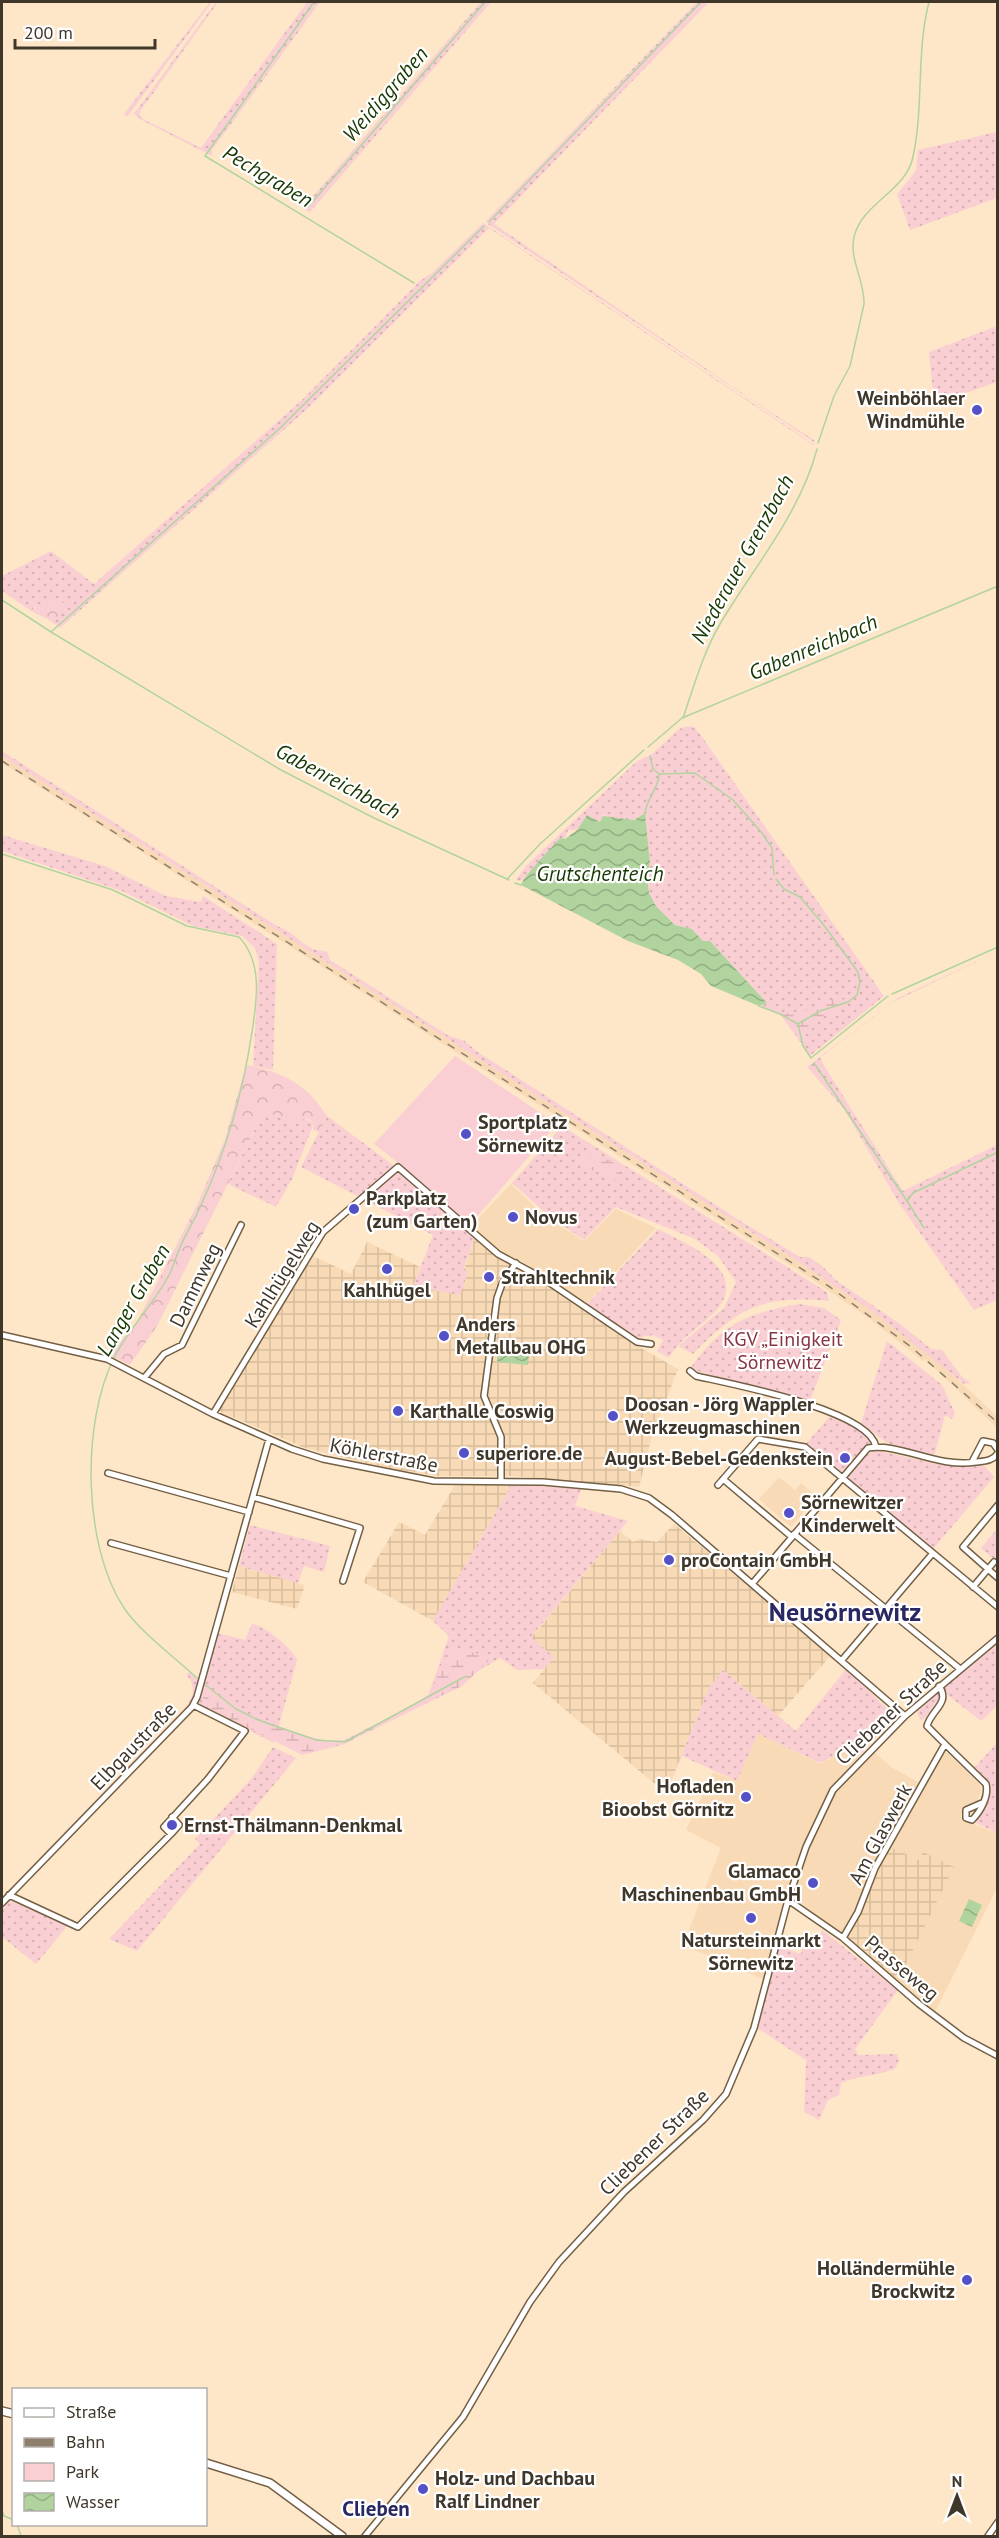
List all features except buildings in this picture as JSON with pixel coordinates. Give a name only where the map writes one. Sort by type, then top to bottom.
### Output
[{"type":"main road","points":[[207,2463],[270,2483],[342,2536]]},
{"type":"street","name":"Kahlhügelweg","points":[[213,1414],[323,1232],[398,1167],[489,1247],[516,1263]]},
{"type":"street","name":"Dammweg","points":[[145,1377],[164,1354],[182,1345],[241,1225]]},
{"type":"street","points":[[501,1481],[501,1437],[486,1406],[484,1389],[497,1298],[502,1284],[516,1263],[637,1342],[651,1344]]},
{"type":"street","name":"Köhlerstraße","points":[[2,1335],[106,1359],[145,1377],[213,1414],[269,1439],[323,1459],[434,1481],[555,1482],[621,1489],[643,1495],[663,1508],[842,1660],[904,1716]]},
{"type":"street","points":[[690,1371],[696,1376],[830,1411],[869,1433],[876,1447]]},
{"type":"street","name":"Elbgaustraße","points":[[2,1903],[193,1704],[269,1439]]},
{"type":"street","points":[[718,1485],[758,1439],[804,1446],[998,1607]]},
{"type":"street","points":[[752,1584],[864,1452],[876,1447],[950,1464],[972,1462],[994,1458],[998,1452],[993,1443],[983,1441],[972,1462]]},
{"type":"street","points":[[108,1473],[249,1512]]},
{"type":"street","points":[[723,1479],[959,1668]]},
{"type":"street","points":[[253,1497],[360,1528],[344,1581]]},
{"type":"street","points":[[998,1504],[963,1547],[998,1578]]},
{"type":"street","points":[[111,1543],[231,1576]]},
{"type":"street","points":[[842,1660],[933,1552]]},
{"type":"street","points":[[973,1587],[994,1562]]},
{"type":"street","name":"Cliebener Straße","points":[[365,2536],[463,2417],[530,2302],[559,2262],[624,2192],[703,2120],[726,2094],[754,2028],[788,1900],[815,1825],[829,1797],[843,1778],[904,1716],[959,1668],[998,1638]]},
{"type":"street","points":[[939,1686],[944,1702],[927,1726],[984,1780],[987,1790],[982,1803]]},
{"type":"street","points":[[171,1834],[164,1827],[208,1779],[245,1731],[193,1704]]},
{"type":"street","name":"Am Glaswerk","points":[[843,1938],[858,1912],[875,1868],[945,1744]]},
{"type":"street","points":[[9,1895],[78,1927],[179,1825],[172,1817]]},
{"type":"street","name":"Prasseweg","points":[[788,1900],[843,1938],[919,2004],[964,2038],[998,2056]]},
{"type":"street","points":[[988,2536],[998,2522]]},
{"type":"shaded area","points":[[2,756],[805,1266],[876,1314],[945,1368],[997,1416],[997,1428],[925,1359],[923,1361],[870,1319],[801,1272],[2,763]]},
{"type":"shaded area","points":[[511,1184],[546,1217],[584,1241],[616,1209],[656,1228],[587,1303],[520,1260],[502,1254],[471,1226]]},
{"type":"shaded area","points":[[475,1237],[511,1264],[583,1307],[629,1341],[678,1369],[651,1440],[639,1487],[513,1476],[437,1476],[388,1468],[305,1448],[219,1411],[311,1255],[351,1274],[367,1242],[420,1267],[413,1287],[464,1270]]},
{"type":"shaded area","name":"Sörnewitzer Kinderwelt","points":[[779,1477],[795,1490],[801,1483],[817,1497],[791,1527],[759,1499]]},
{"type":"shaded area","points":[[512,1484],[433,1621],[363,1582],[399,1522],[425,1535],[455,1485]]},
{"type":"shaded area","points":[[674,1524],[831,1655],[778,1716],[723,1670],[709,1688],[666,1793],[533,1683],[554,1657],[531,1638],[620,1531],[633,1542],[640,1539],[657,1542]]},
{"type":"shaded area","points":[[239,1566],[305,1585],[297,1609],[232,1592]]},
{"type":"shaded area","points":[[758,1733],[820,1764],[849,1748],[863,1762],[874,1752],[891,1767],[918,1782],[932,1772],[940,1756],[947,1752],[980,1785],[981,1791],[977,1802],[963,1808],[961,1816],[965,1821],[997,1833],[997,1888],[935,2012],[788,1892],[763,1979],[683,1945],[721,1848],[686,1830],[713,1772],[737,1781]]},
{"type":"shaded area","points":[[890,1847],[919,1860],[923,1852],[954,1867],[898,1980],[853,1943],[849,1937],[872,1879]]},
{"type":"green space","points":[[212,2],[127,117],[124,114]]},
{"type":"green space","points":[[218,2],[139,113],[141,118],[201,148],[307,2],[320,2],[212,150],[212,156],[138,118],[134,114]]},
{"type":"green space","points":[[481,2],[491,2],[310,212],[303,208]]},
{"type":"green space","points":[[697,2],[709,2],[494,224],[814,442],[486,221]]},
{"type":"green space","points":[[997,132],[997,198],[910,230],[897,194],[916,171],[918,150]]},
{"type":"green space","points":[[483,223],[815,446],[489,228],[306,410],[60,628],[49,620],[56,619],[35,607],[31,611],[2,591],[2,576],[51,551],[94,584],[302,400],[420,281],[432,273]]},
{"type":"green space","points":[[997,326],[997,382],[934,404],[929,352]]},
{"type":"green space","points":[[49,599],[65,603],[66,608],[56,619],[49,620],[31,611]]},
{"type":"green space","points":[[694,727],[702,737],[884,996],[810,1056],[780,1014],[759,1006],[767,1003],[710,941],[703,941],[692,929],[675,925],[656,906],[649,893],[647,875],[650,863],[645,813],[634,820],[607,818],[604,814],[600,823],[587,816],[577,830],[568,830],[565,839],[560,839],[521,881],[516,880],[526,866],[636,762],[652,754],[679,729]]},
{"type":"green space","points":[[2,751],[288,931],[308,946],[327,952],[330,960],[449,1036],[465,1041],[476,1051],[742,1222],[800,1257],[809,1257],[837,1281],[900,1324],[931,1349],[942,1350],[962,1377],[971,1383],[964,1384],[876,1314],[805,1266],[2,756]]},
{"type":"green space","points":[[2,835],[105,866],[166,896],[201,902],[203,896],[277,944],[273,1070],[253,1066],[259,962],[255,948],[242,936],[193,926],[122,891],[2,851]]},
{"type":"green space","points":[[997,952],[893,1002],[821,1057],[823,1064],[903,1191],[997,1145],[997,1300],[974,1310],[899,1203],[844,1109],[807,1067],[898,998]]},
{"type":"green space","points":[[838,997],[848,1002],[818,1020],[802,1043],[780,1014],[803,1012]]},
{"type":"green space","name":"Sportplatz Sörnewitz","points":[[455,1056],[557,1124],[468,1227],[401,1165],[374,1144]]},
{"type":"green space","points":[[246,1065],[271,1071],[302,1087],[327,1116],[319,1132],[313,1130],[314,1123],[308,1119],[291,1121],[264,1111],[157,1326],[130,1365],[109,1355],[138,1320],[198,1203],[225,1139]]},
{"type":"green space","points":[[264,1111],[291,1121],[302,1118],[314,1123],[292,1179],[276,1207],[228,1184]]},
{"type":"green space","points":[[327,1116],[393,1165],[475,1237],[464,1268],[468,1272],[460,1295],[413,1287],[433,1235],[301,1167]]},
{"type":"green space","points":[[562,1126],[827,1292],[829,1301],[786,1300],[769,1303],[753,1308],[724,1325],[693,1354],[678,1346],[724,1308],[736,1282],[718,1256],[695,1239],[616,1207],[584,1240],[549,1216],[512,1183]]},
{"type":"green space","points":[[594,1154],[615,1163],[621,1174],[615,1180],[587,1168],[580,1155]]},
{"type":"green space","points":[[658,1229],[698,1250],[711,1260],[721,1271],[726,1283],[725,1297],[715,1312],[685,1338],[669,1358],[657,1351],[663,1340],[653,1335],[636,1338],[587,1304]]},
{"type":"green space","name":"KGV „Einigkeit Sörnewitz“","points":[[799,1304],[824,1308],[841,1320],[809,1403],[690,1369],[713,1341],[737,1323],[764,1312]]},
{"type":"green space","name":"KGV „Einigkeit Sörnewitz“","points":[[887,1341],[942,1385],[955,1413],[952,1419],[945,1415],[934,1457],[887,1443],[861,1423]]},
{"type":"green space","points":[[832,1414],[870,1436],[871,1442],[841,1472],[805,1445]]},
{"type":"green space","points":[[874,1450],[942,1465],[982,1463],[994,1477],[933,1549],[847,1478]]},
{"type":"green space","points":[[512,1484],[581,1489],[575,1506],[628,1521],[531,1637],[554,1657],[544,1669],[517,1670],[500,1658],[426,1702],[449,1636],[433,1621]]},
{"type":"green space","points":[[250,1525],[330,1546],[324,1572],[304,1566],[298,1583],[239,1566]]},
{"type":"green space","points":[[997,1529],[997,1562],[981,1548]]},
{"type":"green space","points":[[252,1624],[264,1628],[278,1638],[297,1660],[274,1743],[197,1704],[218,1633],[245,1640]]},
{"type":"green space","points":[[997,1645],[997,1706],[981,1721],[944,1692],[943,1686]]},
{"type":"green space","points":[[447,1649],[494,1656],[462,1686],[342,1745],[302,1755],[201,1704],[208,1686],[238,1710],[280,1728],[322,1740],[344,1740],[410,1707],[431,1693]]},
{"type":"green space","points":[[847,1668],[893,1715],[891,1721],[858,1757],[849,1748],[820,1763],[758,1734],[737,1781],[682,1756],[666,1793],[709,1688],[723,1670],[796,1731]]},
{"type":"green space","points":[[189,1671],[199,1682],[196,1695],[183,1714],[2,1900],[2,1897],[186,1707],[193,1691],[192,1683],[187,1675]]},
{"type":"green space","points":[[939,1690],[941,1703],[921,1721],[917,1712]]},
{"type":"green space","points":[[997,1743],[997,1833],[976,1823],[991,1791],[991,1784],[975,1767]]},
{"type":"green space","points":[[273,1747],[296,1758],[137,1951],[109,1939],[200,1844],[195,1839],[252,1778]]},
{"type":"green space","points":[[8,1900],[68,1925],[36,1964],[2,1937],[2,1906]]},
{"type":"green space","points":[[822,1930],[898,1990],[855,2049],[858,2055],[897,2054],[899,2060],[895,2069],[841,2083],[839,2095],[828,2100],[819,2120],[804,2112],[806,2060],[757,2028],[778,1946],[801,1954],[803,1945],[817,1947]]},
{"type":"water","name":"Grutschenteich","points":[[645,813],[650,863],[647,875],[649,893],[656,906],[675,925],[692,929],[703,941],[710,941],[767,1003],[759,1006],[711,986],[701,974],[678,960],[628,941],[521,885],[560,838],[565,839],[577,830],[587,815],[600,822],[603,816],[634,820]]},
{"type":"water","points":[[499,1344],[530,1347],[528,1365],[497,1362]]},
{"type":"water","points":[[969,1899],[982,1905],[972,1927],[959,1921]]},
{"type":"waterway","name":"Pechgraben","points":[[314,2],[205,156],[414,283]]},
{"type":"waterway","name":"Weidiggraben","points":[[308,207],[485,2]]},
{"type":"waterway","points":[[489,222],[701,2]]},
{"type":"waterway","name":"Niederauer Grenzbach","points":[[818,443],[834,396],[850,366],[864,304],[864,295],[855,262],[854,237],[866,215],[902,179],[913,157],[923,40],[929,2]]},
{"type":"waterway","points":[[51,632],[280,428],[484,226]]},
{"type":"waterway","name":"Niederauer Grenzbach","points":[[683,718],[699,670],[714,635],[788,518],[809,473],[817,449]]},
{"type":"waterway","name":"Gabenreichbach","points":[[648,747],[682,718],[998,586]]},
{"type":"waterway","name":"Gabenreichbach","points":[[2,600],[51,632],[281,770],[372,817],[509,880]]},
{"type":"waterway","name":"Gabenreichbach","points":[[508,878],[540,844],[644,750]]},
{"type":"waterway","points":[[645,813],[659,774],[653,769],[650,756]]},
{"type":"waterway","points":[[659,774],[695,773],[733,800],[772,848],[774,875]]},
{"type":"waterway","name":"Langer Graben","points":[[2,854],[113,890],[187,926],[239,937],[247,947],[255,970],[255,1007],[248,1054],[239,1098],[226,1141],[199,1211],[181,1244],[165,1283],[114,1358],[103,1385],[92,1450],[91,1484],[94,1519],[100,1552],[110,1582],[131,1617],[199,1680]]},
{"type":"waterway","points":[[776,879],[784,889],[800,897],[823,924],[858,972],[860,982],[857,995],[848,1002],[820,1011],[798,1024]]},
{"type":"waterway","points":[[515,883],[521,885]]},
{"type":"waterway","points":[[892,994],[998,947]]},
{"type":"waterway","points":[[759,1006],[798,1024],[803,1046],[811,1058],[888,996]]},
{"type":"waterway","points":[[814,1063],[907,1201]]},
{"type":"waterway","points":[[924,1228],[907,1201],[913,1193],[998,1152]]},
{"type":"waterway","name":"Langer Graben","points":[[203,1683],[236,1709],[258,1720],[316,1740],[345,1742],[466,1676]]},
{"type":"waterway","points":[[2,2510],[4,2516],[12,2519]]},
{"type":"waterway","points":[[18,2526],[21,2536]]},
{"type":"railway","points":[[2,761],[830,1287],[910,1346],[998,1423]]},
{"type":"place","name":"Weinböhlaer Windmühle","points":[[977,410]]},
{"type":"place","name":"Sportplatz Sörnewitz","points":[[466,1134]]},
{"type":"place","name":"Parkplatz (zum Garten)","points":[[354,1209]]},
{"type":"place","name":"Novus","points":[[513,1217]]},
{"type":"place","name":"Kahlhügel","points":[[387,1269]]},
{"type":"place","name":"Strahltechnik","points":[[489,1277]]},
{"type":"place","name":"Anders Metallbau OHG","points":[[444,1336]]},
{"type":"place","name":"Karthalle Coswig","points":[[398,1411]]},
{"type":"place","name":"Doosan - Jörg Wappler Werkzeugmaschinen","points":[[613,1416]]},
{"type":"place","name":"superiore.de","points":[[464,1453]]},
{"type":"place","name":"August-Bebel-Gedenkstein","points":[[845,1458]]},
{"type":"place","name":"Sörnewitzer Kinderwelt","points":[[789,1513]]},
{"type":"place","name":"proContain GmbH","points":[[669,1560]]},
{"type":"place","name":"Hofladen Bioobst Görnitz","points":[[746,1797]]},
{"type":"place","name":"Ernst-Thälmann-Denkmal","points":[[172,1825]]},
{"type":"place","name":"Glamaco Maschinenbau GmbH","points":[[813,1883]]},
{"type":"place","name":"Natursteinmarkt Sörnewitz","points":[[751,1918]]},
{"type":"place","name":"Holländermühle Brockwitz","points":[[967,2280]]},
{"type":"place","name":"Holz- und Dachbau Ralf Lindner","points":[[423,2489]]},
{"type":"district","name":"Neusörnewitz","points":[[845,1611]]},
{"type":"district","name":"Clieben","points":[[376,2508]]}]
